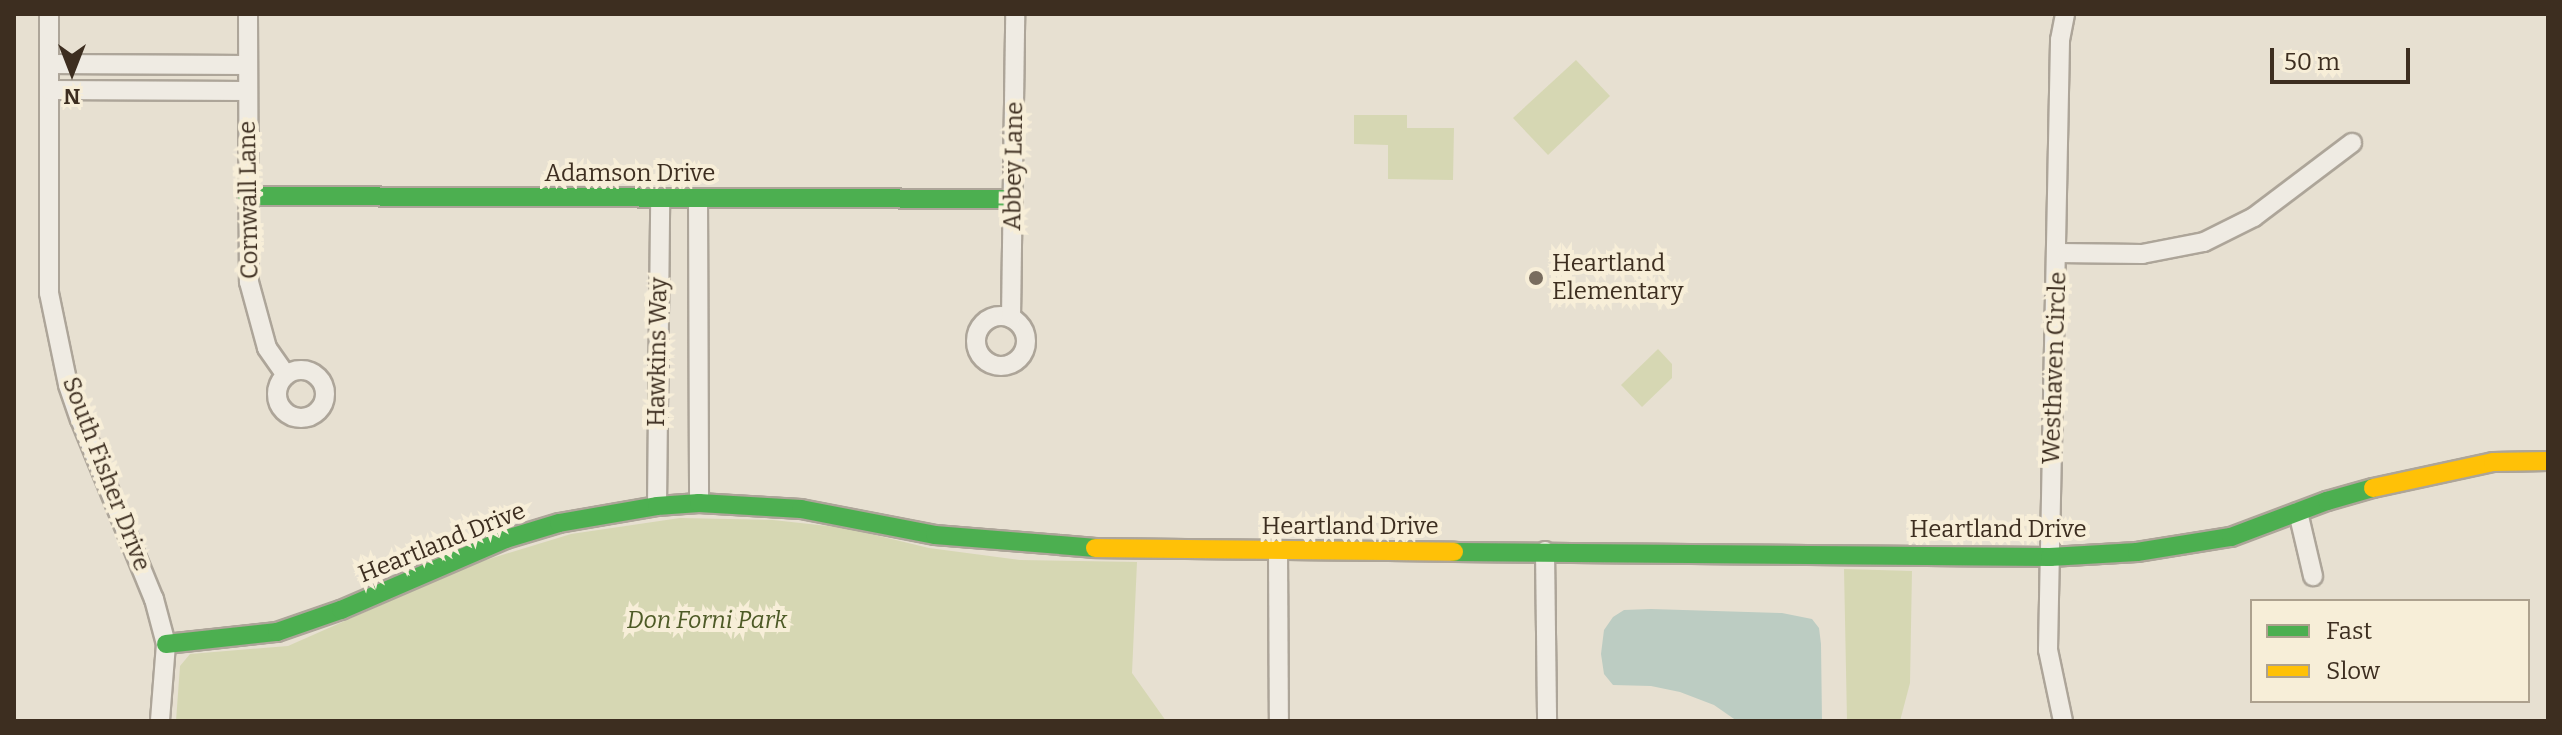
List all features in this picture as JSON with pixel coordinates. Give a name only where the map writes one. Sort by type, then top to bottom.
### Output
[{"type":"street","name":"South Fisher Drive","points":[[49,14],[49,293],[54,323],[80,419],[141,563],[166,644]]},
{"type":"street","name":"Cornwall Lane","points":[[248,14],[247,196],[252,294],[267,348],[286,375]]},
{"type":"street","name":"Abbey Lane","points":[[1011,318],[1015,14]]},
{"type":"street","name":"Westhaven Circle","points":[[2063,721],[2048,650],[2060,40],[2065,14]]},
{"type":"street","points":[[49,64],[247,65]]},
{"type":"street","points":[[49,90],[247,91]]},
{"type":"street","points":[[2058,253],[2142,254],[2204,242],[2254,217],[2352,143]]},
{"type":"street","name":"Adamson Drive","points":[[247,196],[1013,199]]},
{"type":"street","name":"Hawkins Way","points":[[657,506],[660,198]]},
{"type":"street","name":"Hawkins Way","points":[[698,198],[699,503]]},
{"type":"street","name":"Heartland Drive","points":[[166,644],[277,632],[341,610],[506,539],[559,523],[657,506],[699,503],[801,509],[935,535],[1028,546],[2050,557],[2137,552],[2231,537],[2298,512],[2418,476],[2493,462],[2548,461]]},
{"type":"street","points":[[2298,512],[2313,576]]},
{"type":"street","points":[[1278,551],[1279,721]]},
{"type":"street","points":[[1545,551],[1547,721]]},
{"type":"street","points":[[160,721],[166,644]]},
{"type":"green space","points":[[1576,60],[1610,96],[1548,155],[1513,118]]},
{"type":"green space","points":[[1354,115],[1407,115],[1407,128],[1454,128],[1453,180],[1388,179],[1388,145],[1354,144]]},
{"type":"green space","points":[[1658,349],[1672,364],[1672,378],[1642,407],[1621,385]]},
{"type":"green space","name":"Don Forni Park","points":[[680,518],[773,520],[846,528],[929,548],[1020,560],[1137,562],[1132,673],[1166,721],[176,721],[180,666],[190,654],[288,646],[476,563],[571,534]]},
{"type":"green space","points":[[1844,569],[1912,571],[1910,683],[1900,721],[1847,721]]},
{"type":"shaded area","points":[[1624,610],[1782,613],[1812,619],[1819,628],[1821,644],[1822,721],[1737,721],[1714,705],[1680,692],[1651,686],[1613,685],[1604,674],[1601,654],[1604,630],[1613,617]]},
{"type":"traffic: fast","points":[[247,196],[1013,199]]},
{"type":"traffic: fast","points":[[1454,552],[2050,557],[2137,552],[2231,537],[2327,501],[2373,488]]},
{"type":"traffic: fast","points":[[166,644],[277,632],[341,610],[506,539],[559,523],[657,506],[699,503],[801,509],[935,535],[1095,548]]},
{"type":"traffic: slow","points":[[2373,488],[2493,462],[2548,461]]},
{"type":"traffic: slow","points":[[1095,548],[1454,552]]},
{"type":"place","name":"Heartland Elementary","points":[[1536,278]]}]
